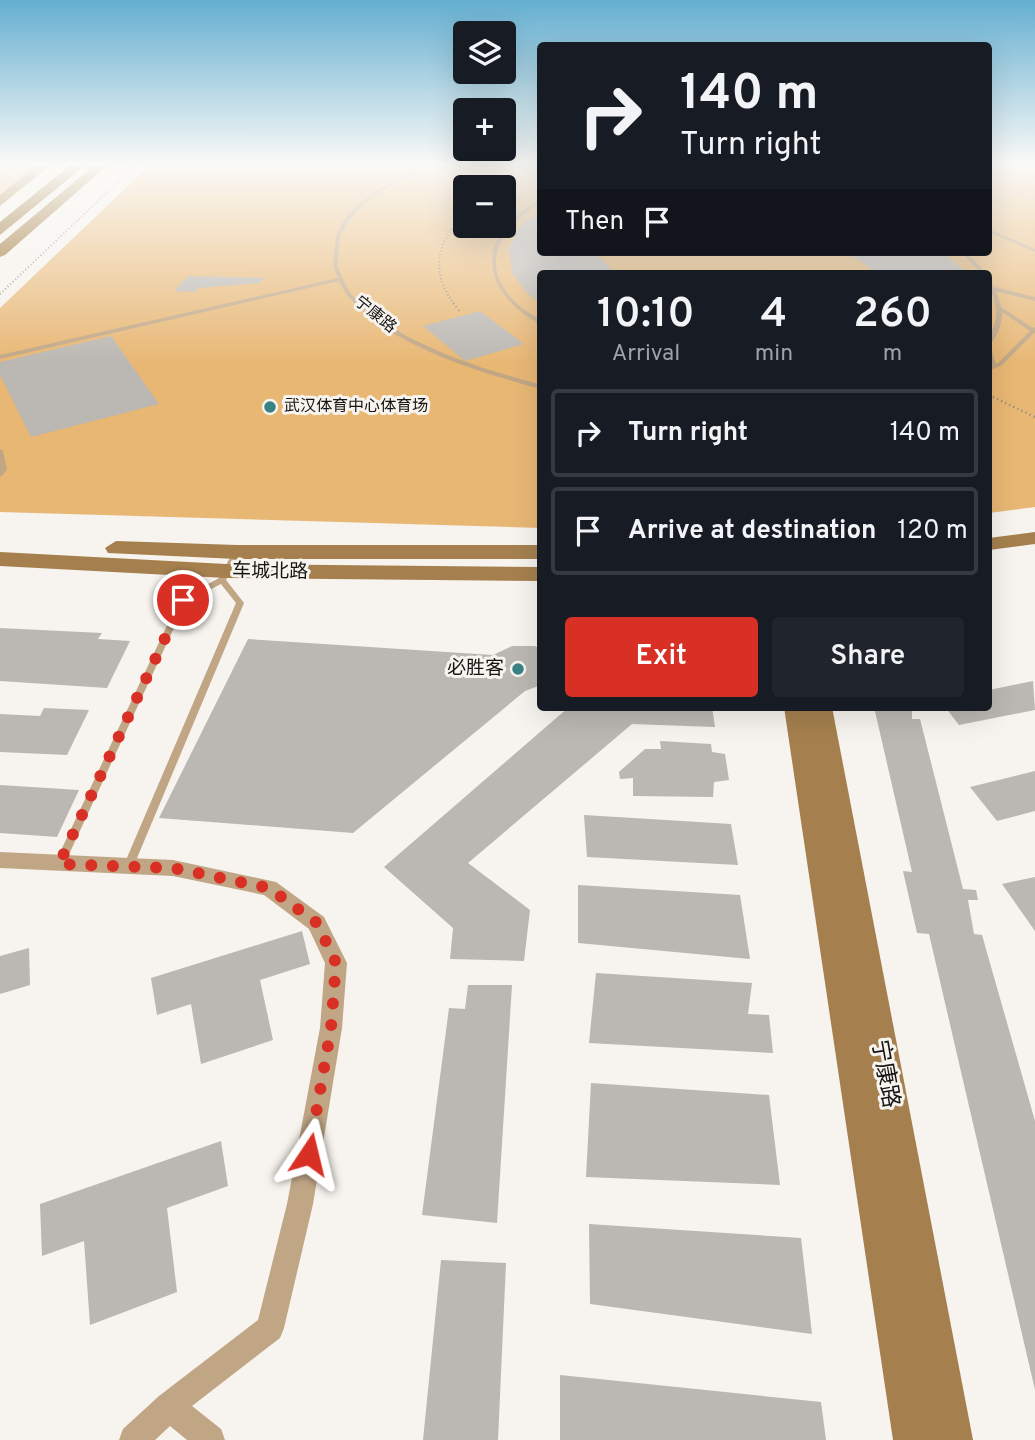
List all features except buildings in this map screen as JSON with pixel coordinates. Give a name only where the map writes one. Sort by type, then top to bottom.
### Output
[{"type":"main road","points":[[0,252],[25,230]]},
{"type":"main road","points":[[992,530],[1035,524]]},
{"type":"main road","points":[[992,544],[1035,538]]},
{"type":"main road","name":"车城北路","points":[[0,543],[228,568],[537,552]]},
{"type":"main road","name":"车城北路","points":[[0,559],[228,568],[537,574]]},
{"type":"main road","points":[[798,711],[915,1440]]},
{"type":"main road","name":"宁康路","points":[[820,711],[951,1440]]},
{"type":"street","points":[[0,860],[127,868],[173,868],[269,888],[317,923],[336,963],[331,1028],[302,1191],[270,1328],[169,1406],[134,1440]]},
{"type":"street","points":[[169,1406],[210,1440]]},
{"type":"lane","name":"宁康路","points":[[343,230],[335,245],[335,267],[346,290],[366,311],[394,332],[427,349],[492,375],[537,386]]},
{"type":"lane","points":[[505,230],[498,237],[492,253],[496,276],[511,302],[537,320]]},
{"type":"lane","points":[[992,231],[1035,251],[992,237]]},
{"type":"lane","points":[[967,256],[981,270]]},
{"type":"lane","points":[[0,357],[341,279]]},
{"type":"lane","points":[[993,290],[1035,301]]},
{"type":"lane","points":[[992,338],[999,327],[1000,307],[993,290]]},
{"type":"lane","points":[[992,366],[1034,330],[1000,307]]},
{"type":"lane","points":[[0,451],[4,469],[0,475]]},
{"type":"lane","points":[[59,864],[183,600],[228,568],[240,603],[127,868]]},
{"type":"path","points":[[0,295],[68,230]]},
{"type":"path","points":[[449,230],[440,244],[435,264],[444,293],[461,313]]},
{"type":"path","points":[[992,396],[1035,417]]},
{"type":"shaded area","name":"武汉体育中心体育场","points":[[82,230],[453,230],[453,238],[516,238],[516,230],[537,230],[537,256],[992,256],[992,230],[1035,230],[1035,507],[992,513],[992,270],[537,270],[537,528],[0,512],[0,308]]},
{"type":"place","name":"武汉体育中心体育场","points":[[270,407]]},
{"type":"place","name":"必胜客","points":[[518,669]]},
{"type":"route","points":[[183,600],[59,864],[173,868],[269,888],[317,923],[336,963],[331,1028],[309,1154]]}]
